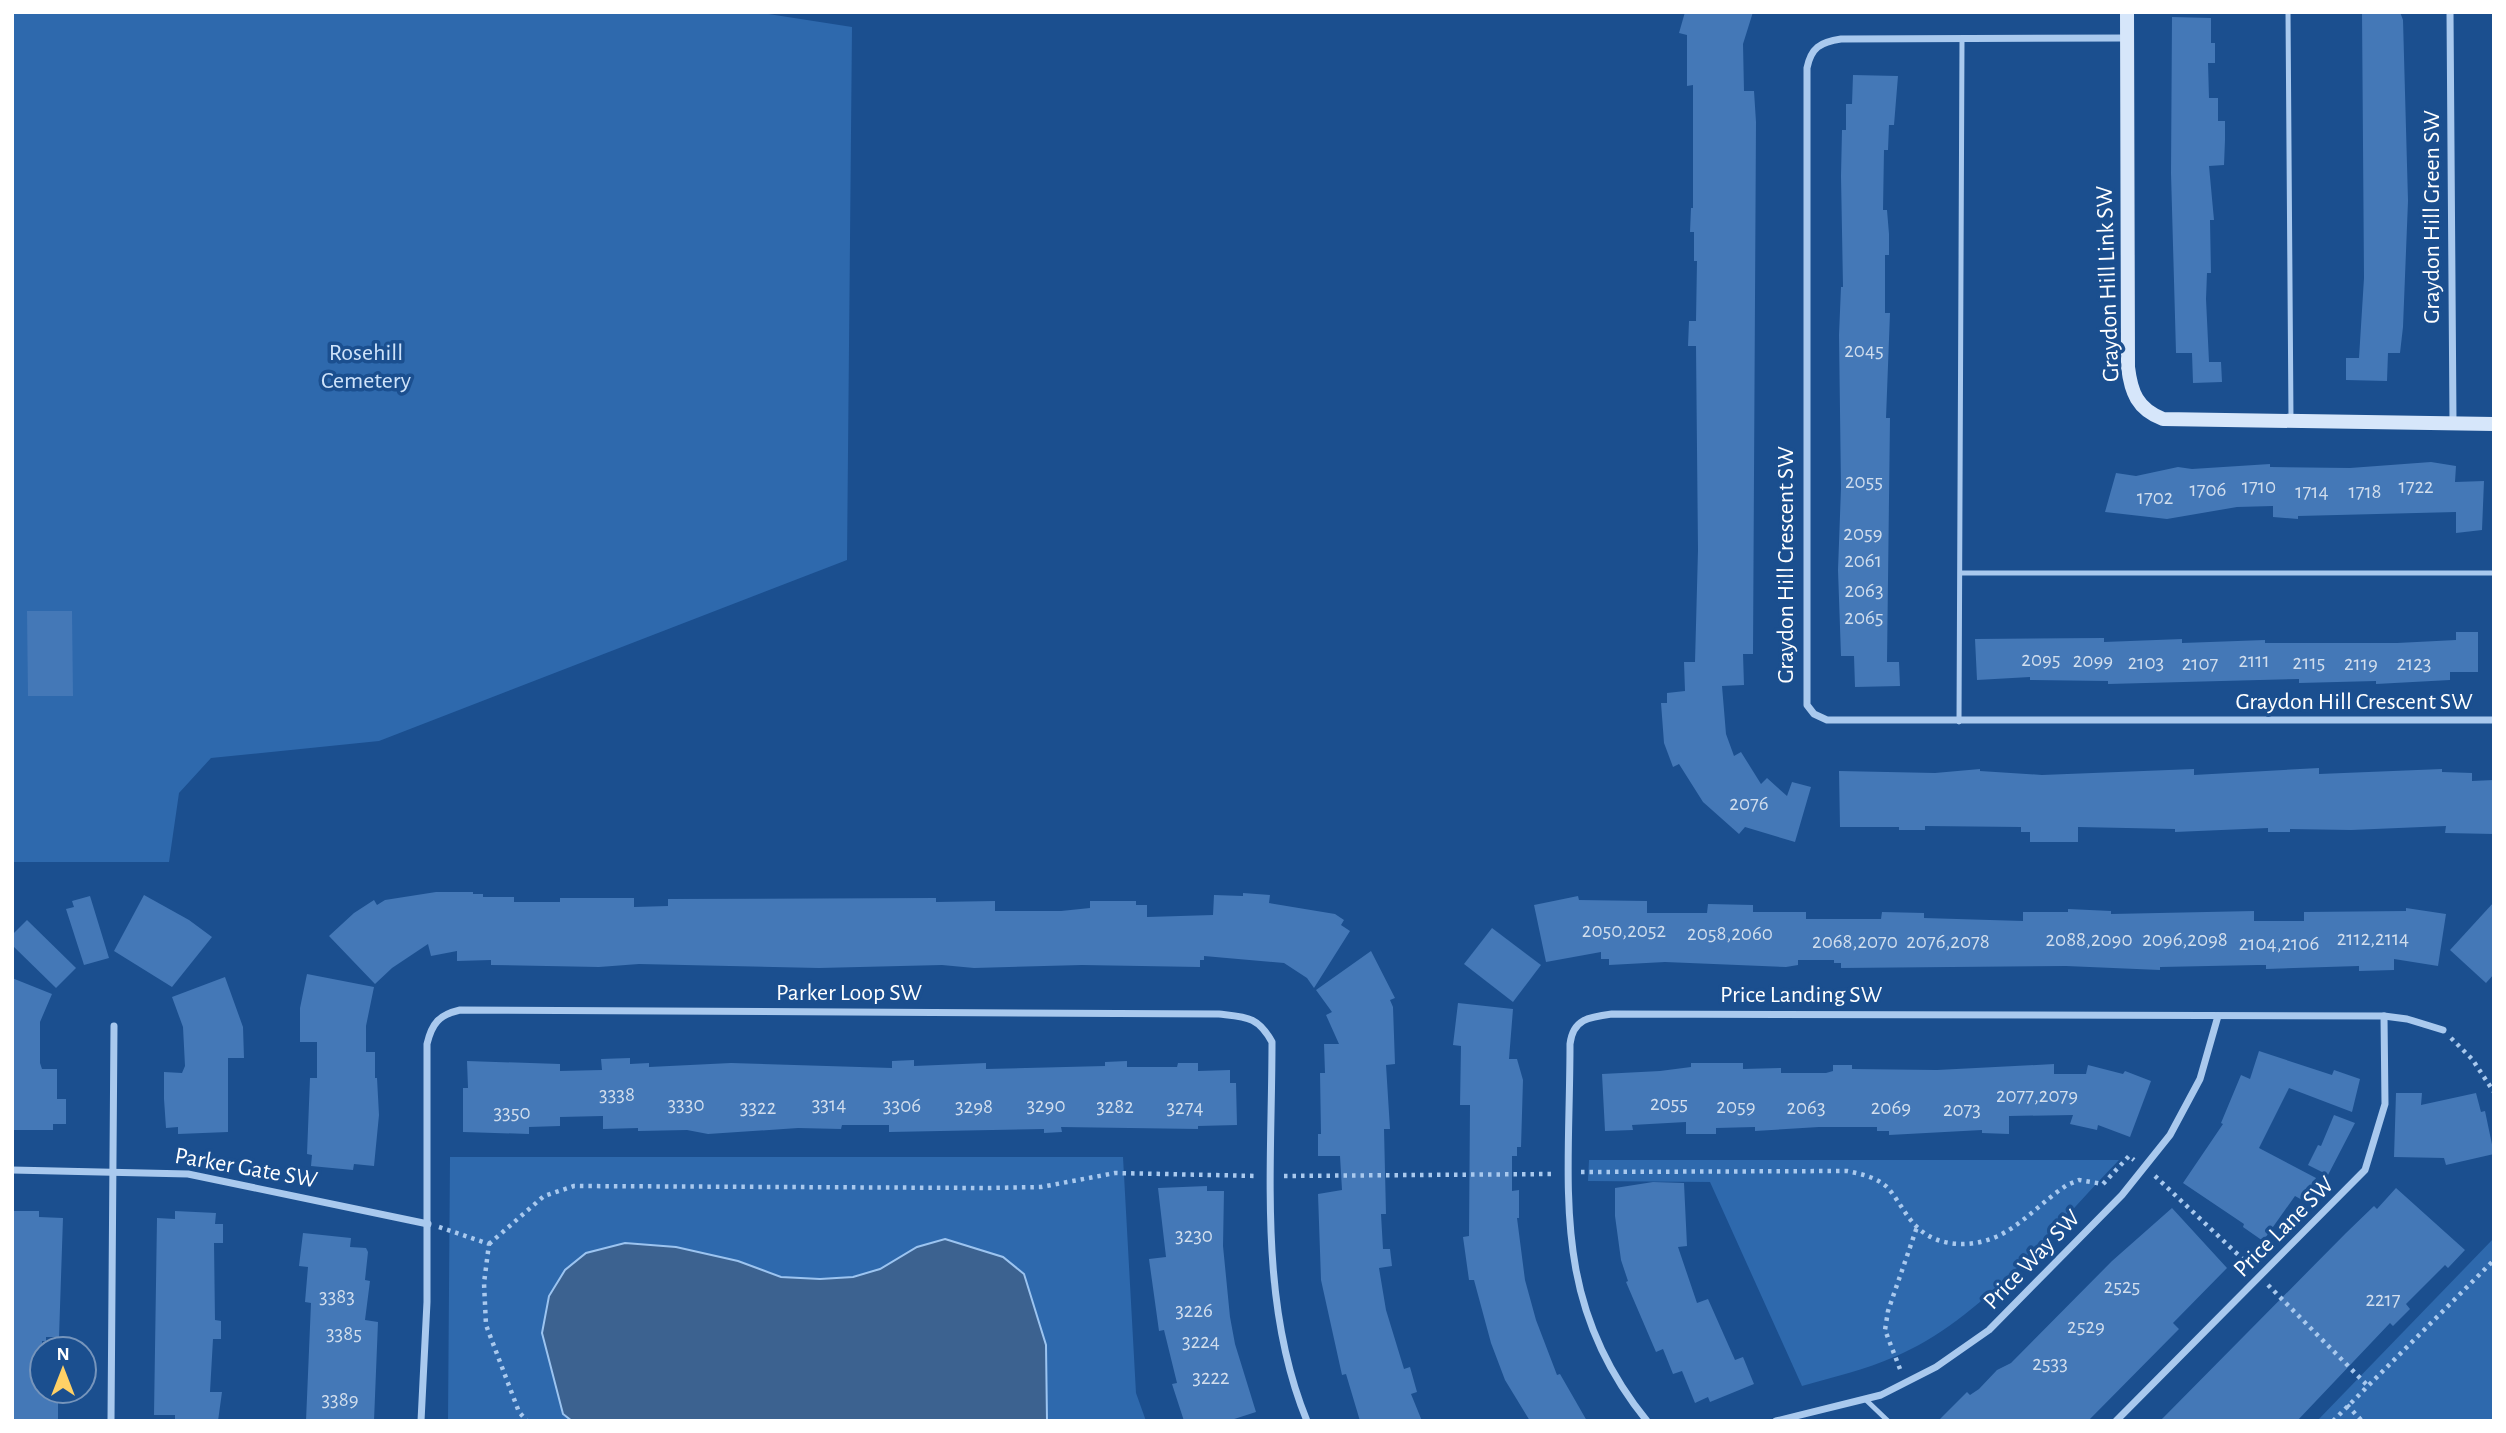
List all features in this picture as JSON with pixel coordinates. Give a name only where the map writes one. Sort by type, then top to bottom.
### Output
[{"type":"street","name":"Graydon Hill Link SW","points":[[2127,12],[2130,387],[2137,401],[2148,413],[2162,419],[2453,421],[2494,424]]},
{"type":"street","name":"Graydon Hill Green SW","points":[[2450,12],[2453,421]]},
{"type":"street","name":"Graydon Hill Crescent SW","points":[[2127,38],[1826,41],[1816,46],[1809,55],[1806,110],[1807,705],[1814,714],[1827,720],[2494,720]]},
{"type":"street","name":"Parker Loop SW","points":[[421,1421],[428,1224],[428,1044],[431,1028],[447,1013],[501,1010],[1219,1014],[1248,1017],[1263,1027],[1272,1042],[1272,1266],[1279,1333],[1295,1391],[1307,1421]]},
{"type":"street","name":"Price Landing SW","points":[[1647,1421],[1608,1365],[1591,1331],[1573,1266],[1570,1044],[1572,1030],[1580,1021],[1612,1014],[2384,1016],[2407,1019],[2443,1030]]},
{"type":"street","name":"Price Way SW","points":[[1776,1421],[1865,1399],[1906,1383],[1965,1349],[1989,1330],[2144,1168],[2185,1110],[2210,1052],[2218,1016]]},
{"type":"street","name":"Price Lane SW","points":[[2116,1421],[2365,1170],[2385,1104],[2384,1016]]},
{"type":"street","points":[[111,1421],[114,1026]]},
{"type":"street","name":"Parker Gate SW","points":[[12,1170],[188,1174],[428,1224]]},
{"type":"lane","points":[[2288,12],[2291,421]]},
{"type":"lane","points":[[1959,722],[1962,39]]},
{"type":"lane","points":[[1961,573],[2494,573]]},
{"type":"lane","points":[[1865,1399],[1888,1421]]},
{"type":"path","points":[[2443,1030],[2472,1059],[2494,1091]]},
{"type":"path","points":[[1588,1172],[1847,1171],[1867,1176],[1885,1186],[1917,1227],[1933,1238],[1953,1244],[1975,1244],[1999,1236],[2018,1224],[2067,1185],[2079,1180],[2103,1184],[2129,1156],[2134,1160]]},
{"type":"path","points":[[527,1421],[519,1412],[486,1325],[484,1283],[489,1244],[544,1196],[574,1186],[988,1188],[1041,1187],[1115,1173],[1254,1176]]},
{"type":"path","points":[[1290,1176],[1554,1174]]},
{"type":"path","points":[[2161,1180],[2252,1268]]},
{"type":"path","points":[[428,1224],[489,1244]]},
{"type":"path","points":[[1906,1383],[1885,1330],[1888,1311],[1917,1227]]},
{"type":"path","points":[[2333,1421],[2494,1260]]},
{"type":"path","points":[[2269,1286],[2367,1385]]},
{"type":"path","points":[[2347,1405],[2362,1421]]},
{"type":"green space","name":"Rosehill Cemetery","points":[[12,12],[755,12],[852,27],[847,560],[379,741],[211,758],[179,793],[169,862],[12,862]]},
{"type":"green space","points":[[450,1157],[1123,1157],[1136,1393],[1146,1421],[448,1421]]},
{"type":"green space","points":[[1589,1160],[2119,1160],[2015,1270],[1957,1320],[1926,1341],[1894,1357],[1860,1370],[1802,1386],[1710,1182],[1588,1181]]},
{"type":"green space","points":[[2494,1238],[2494,1421],[2317,1421]]},
{"type":"shaded area","points":[[945,1239],[1003,1257],[1024,1274],[1046,1345],[1047,1421],[572,1421],[563,1414],[542,1333],[549,1296],[565,1270],[586,1253],[625,1243],[676,1247],[738,1261],[781,1277],[820,1279],[853,1277],[880,1269],[917,1247]]},
{"type":"building","points":[[1685,12],[1753,12],[1743,44],[1744,91],[1754,91],[1756,122],[1753,654],[1743,654],[1744,685],[1722,686],[1726,734],[1734,756],[1741,752],[1761,784],[1767,778],[1787,796],[1792,782],[1811,787],[1795,842],[1745,827],[1739,834],[1703,802],[1679,764],[1673,767],[1664,743],[1661,703],[1667,703],[1667,693],[1685,691],[1684,662],[1695,662],[1698,550],[1696,346],[1688,346],[1689,321],[1696,321],[1697,261],[1694,261],[1694,232],[1690,232],[1693,208],[1693,85],[1687,86],[1687,35],[1679,33]]},
{"type":"building","points":[[2362,12],[2400,12],[2403,20],[2408,201],[2403,327],[2400,353],[2388,353],[2387,381],[2346,380],[2346,358],[2359,358],[2364,278]]},
{"type":"building","points":[[2172,17],[2211,18],[2211,43],[2215,43],[2215,63],[2208,63],[2209,98],[2218,98],[2218,121],[2225,121],[2225,140],[2224,165],[2209,166],[2214,220],[2210,220],[2211,273],[2207,273],[2206,299],[2209,362],[2221,362],[2222,382],[2193,383],[2192,353],[2176,353],[2171,173]]},
{"type":"building","points":[[1853,75],[1898,76],[1894,125],[1889,125],[1888,150],[1884,150],[1883,210],[1887,210],[1889,234],[1889,255],[1885,255],[1885,313],[1890,313],[1886,418],[1890,418],[1887,662],[1899,662],[1900,686],[1855,687],[1854,656],[1841,656],[1838,570],[1841,488],[1839,335],[1843,287],[1841,176],[1842,130],[1846,130],[1846,104],[1852,104]]},
{"type":"building","points":[[2431,462],[2456,466],[2455,482],[2484,481],[2482,530],[2456,533],[2456,512],[2298,516],[2298,519],[2273,517],[2273,506],[2237,507],[2167,519],[2105,512],[2116,473],[2136,476],[2178,467],[2192,469],[2270,464],[2270,467],[2350,468]]},
{"type":"building","points":[[27,611],[72,611],[73,696],[28,696]]},
{"type":"building","points":[[2456,632],[2478,632],[2478,672],[2450,672],[2450,680],[2376,684],[2376,681],[2299,683],[2299,679],[2108,684],[2108,681],[2030,680],[2030,677],[1977,680],[1975,639],[2104,638],[2104,642],[2182,639],[2182,643],[2265,640],[2265,643],[2397,643],[2456,640]]},
{"type":"building","points":[[2319,768],[2319,774],[2442,769],[2442,772],[2472,773],[2472,781],[2494,780],[2494,834],[2445,833],[2446,826],[2351,830],[2290,829],[2290,832],[2268,832],[2268,828],[2175,832],[2175,829],[2078,827],[2078,842],[2030,842],[2030,832],[2021,832],[2021,827],[1925,826],[1925,830],[1899,830],[1899,827],[1840,827],[1839,771],[1935,773],[1980,769],[2042,775],[2194,769],[2194,775]]},
{"type":"building","points":[[436,892],[473,892],[483,894],[483,897],[514,897],[514,902],[560,902],[560,898],[634,898],[634,907],[668,906],[668,899],[936,898],[936,902],[995,901],[995,911],[1061,911],[1090,908],[1090,901],[1136,901],[1136,905],[1147,905],[1147,917],[1213,915],[1214,895],[1243,896],[1243,893],[1270,895],[1269,903],[1335,914],[1344,920],[1341,925],[1350,931],[1314,988],[1307,978],[1284,963],[1204,956],[1204,960],[1200,960],[1200,967],[1082,965],[974,968],[942,965],[819,968],[639,964],[599,967],[491,965],[491,960],[457,961],[457,951],[431,956],[428,944],[392,968],[375,984],[329,936],[354,913],[374,900],[377,905],[385,900]]},
{"type":"building","points":[[144,895],[189,920],[212,937],[172,987],[114,951]]},
{"type":"building","points":[[90,896],[109,958],[84,965],[66,909],[74,907],[72,901]]},
{"type":"building","points":[[1578,896],[1579,900],[1647,901],[1647,913],[1707,913],[1708,904],[1753,905],[1753,912],[1806,912],[1806,919],[1881,919],[1882,912],[1924,913],[1924,918],[2023,921],[2023,912],[2068,912],[2068,909],[2111,911],[2111,914],[2254,911],[2254,921],[2304,921],[2304,912],[2406,911],[2406,908],[2446,914],[2438,966],[2394,959],[2394,970],[2359,971],[2359,966],[2266,969],[2266,965],[2160,967],[2160,970],[2066,966],[1841,968],[1841,963],[1834,963],[1834,960],[1798,960],[1798,965],[1786,967],[1665,962],[1609,965],[1609,959],[1601,959],[1601,952],[1546,962],[1534,905]]},
{"type":"building","points":[[2494,902],[2494,974],[2486,983],[2450,950]]},
{"type":"building","points":[[27,920],[76,968],[56,988],[12,945],[12,935]]},
{"type":"building","points":[[1492,928],[1541,965],[1513,1002],[1464,964]]},
{"type":"building","points":[[1371,951],[1395,998],[1390,1000],[1393,1007],[1395,1064],[1386,1065],[1390,1129],[1384,1129],[1386,1214],[1381,1214],[1383,1249],[1390,1249],[1392,1266],[1379,1268],[1386,1310],[1404,1369],[1410,1367],[1417,1392],[1411,1394],[1422,1421],[1360,1421],[1346,1374],[1342,1375],[1321,1280],[1318,1194],[1342,1190],[1340,1156],[1318,1156],[1318,1134],[1321,1134],[1320,1073],[1325,1073],[1324,1044],[1339,1044],[1326,1015],[1332,1012],[1316,990]]},
{"type":"building","points":[[307,974],[374,987],[366,1026],[366,1052],[375,1052],[377,1078],[379,1115],[374,1166],[354,1164],[353,1170],[311,1166],[312,1155],[307,1154],[310,1078],[317,1078],[317,1042],[300,1042],[300,1008]]},
{"type":"building","points":[[225,977],[243,1027],[244,1058],[228,1058],[228,1132],[178,1134],[178,1127],[166,1128],[164,1099],[164,1072],[182,1073],[185,1066],[183,1027],[172,997]]},
{"type":"building","points":[[12,978],[52,994],[40,1022],[40,1063],[42,1069],[57,1069],[57,1099],[66,1099],[66,1124],[53,1124],[53,1130],[12,1130]]},
{"type":"building","points":[[1458,1003],[1513,1009],[1509,1059],[1517,1059],[1523,1080],[1521,1147],[1517,1147],[1517,1156],[1512,1156],[1512,1191],[1519,1190],[1517,1218],[1525,1280],[1536,1320],[1557,1375],[1560,1374],[1587,1421],[1530,1421],[1505,1380],[1491,1343],[1474,1280],[1469,1280],[1463,1237],[1469,1236],[1470,1105],[1460,1105],[1461,1046],[1453,1045]]},
{"type":"building","points":[[2259,1051],[2332,1075],[2334,1070],[2360,1079],[2352,1112],[2289,1088],[2259,1148],[2316,1178],[2304,1201],[2295,1196],[2263,1241],[2243,1227],[2244,1224],[2183,1183],[2223,1124],[2221,1123],[2241,1075],[2250,1079]]},
{"type":"building","points":[[630,1058],[630,1064],[649,1063],[649,1067],[731,1063],[892,1068],[892,1061],[914,1060],[914,1066],[986,1063],[986,1069],[1105,1066],[1105,1062],[1127,1061],[1127,1067],[1177,1067],[1178,1063],[1198,1063],[1198,1071],[1230,1070],[1230,1083],[1236,1083],[1237,1125],[1198,1126],[1198,1129],[1061,1127],[1062,1132],[1044,1133],[1044,1129],[889,1132],[889,1125],[842,1125],[841,1129],[798,1128],[708,1134],[687,1130],[603,1129],[603,1116],[560,1117],[560,1126],[529,1127],[529,1134],[463,1132],[463,1088],[468,1088],[467,1061],[560,1064],[560,1071],[602,1070],[601,1059]]},
{"type":"building","points":[[1691,1063],[1743,1063],[1743,1069],[1781,1068],[1781,1073],[1826,1073],[1833,1071],[1833,1065],[1852,1065],[1852,1069],[1937,1070],[2054,1064],[2054,1074],[2086,1074],[2088,1065],[2123,1074],[2125,1071],[2151,1081],[2130,1137],[2098,1125],[2097,1130],[2070,1124],[2073,1115],[2009,1116],[2009,1134],[1982,1133],[1982,1130],[1889,1135],[1889,1131],[1877,1131],[1877,1127],[1755,1131],[1755,1127],[1716,1128],[1716,1134],[1686,1134],[1686,1122],[1632,1125],[1633,1130],[1605,1131],[1602,1074],[1660,1071],[1691,1067]]},
{"type":"building","points":[[2396,1093],[2422,1093],[2421,1105],[2476,1093],[2481,1112],[2485,1111],[2494,1154],[2446,1165],[2444,1158],[2394,1157]]},
{"type":"building","points":[[2334,1115],[2355,1123],[2328,1175],[2308,1165],[2318,1145],[2321,1146]]},
{"type":"building","points":[[1653,1182],[1684,1183],[1687,1246],[1678,1247],[1697,1303],[1708,1299],[1735,1360],[1743,1357],[1754,1384],[1710,1402],[1708,1397],[1695,1403],[1682,1371],[1673,1374],[1663,1349],[1656,1352],[1626,1282],[1628,1281],[1621,1260],[1615,1216],[1615,1188]]},
{"type":"building","points":[[1207,1186],[1207,1191],[1224,1191],[1223,1246],[1230,1317],[1235,1344],[1256,1412],[1228,1421],[1184,1421],[1172,1384],[1177,1383],[1164,1330],[1159,1331],[1149,1259],[1166,1257],[1158,1188]]},
{"type":"building","points":[[2396,1188],[2465,1250],[2448,1268],[2445,1265],[2406,1304],[2410,1309],[2393,1326],[2390,1323],[2297,1421],[2160,1421],[2346,1233],[2374,1206],[2377,1209]]},
{"type":"building","points":[[2172,1208],[2227,1268],[2173,1323],[2179,1329],[2088,1421],[1938,1421],[1967,1392],[1970,1395],[1997,1370],[2011,1363],[2112,1261]]},
{"type":"building","points":[[12,1211],[39,1211],[39,1217],[63,1218],[59,1335],[28,1335],[28,1405],[58,1405],[58,1421],[12,1421]]},
{"type":"building","points":[[175,1211],[216,1213],[215,1224],[223,1224],[223,1243],[214,1243],[215,1320],[221,1321],[221,1339],[213,1339],[210,1392],[222,1392],[218,1421],[175,1421],[175,1415],[154,1415],[157,1218],[175,1219]]},
{"type":"building","points":[[303,1233],[351,1238],[350,1247],[366,1248],[368,1252],[365,1280],[370,1281],[365,1320],[378,1322],[374,1421],[306,1421],[311,1303],[305,1302],[308,1267],[299,1266]]}]
